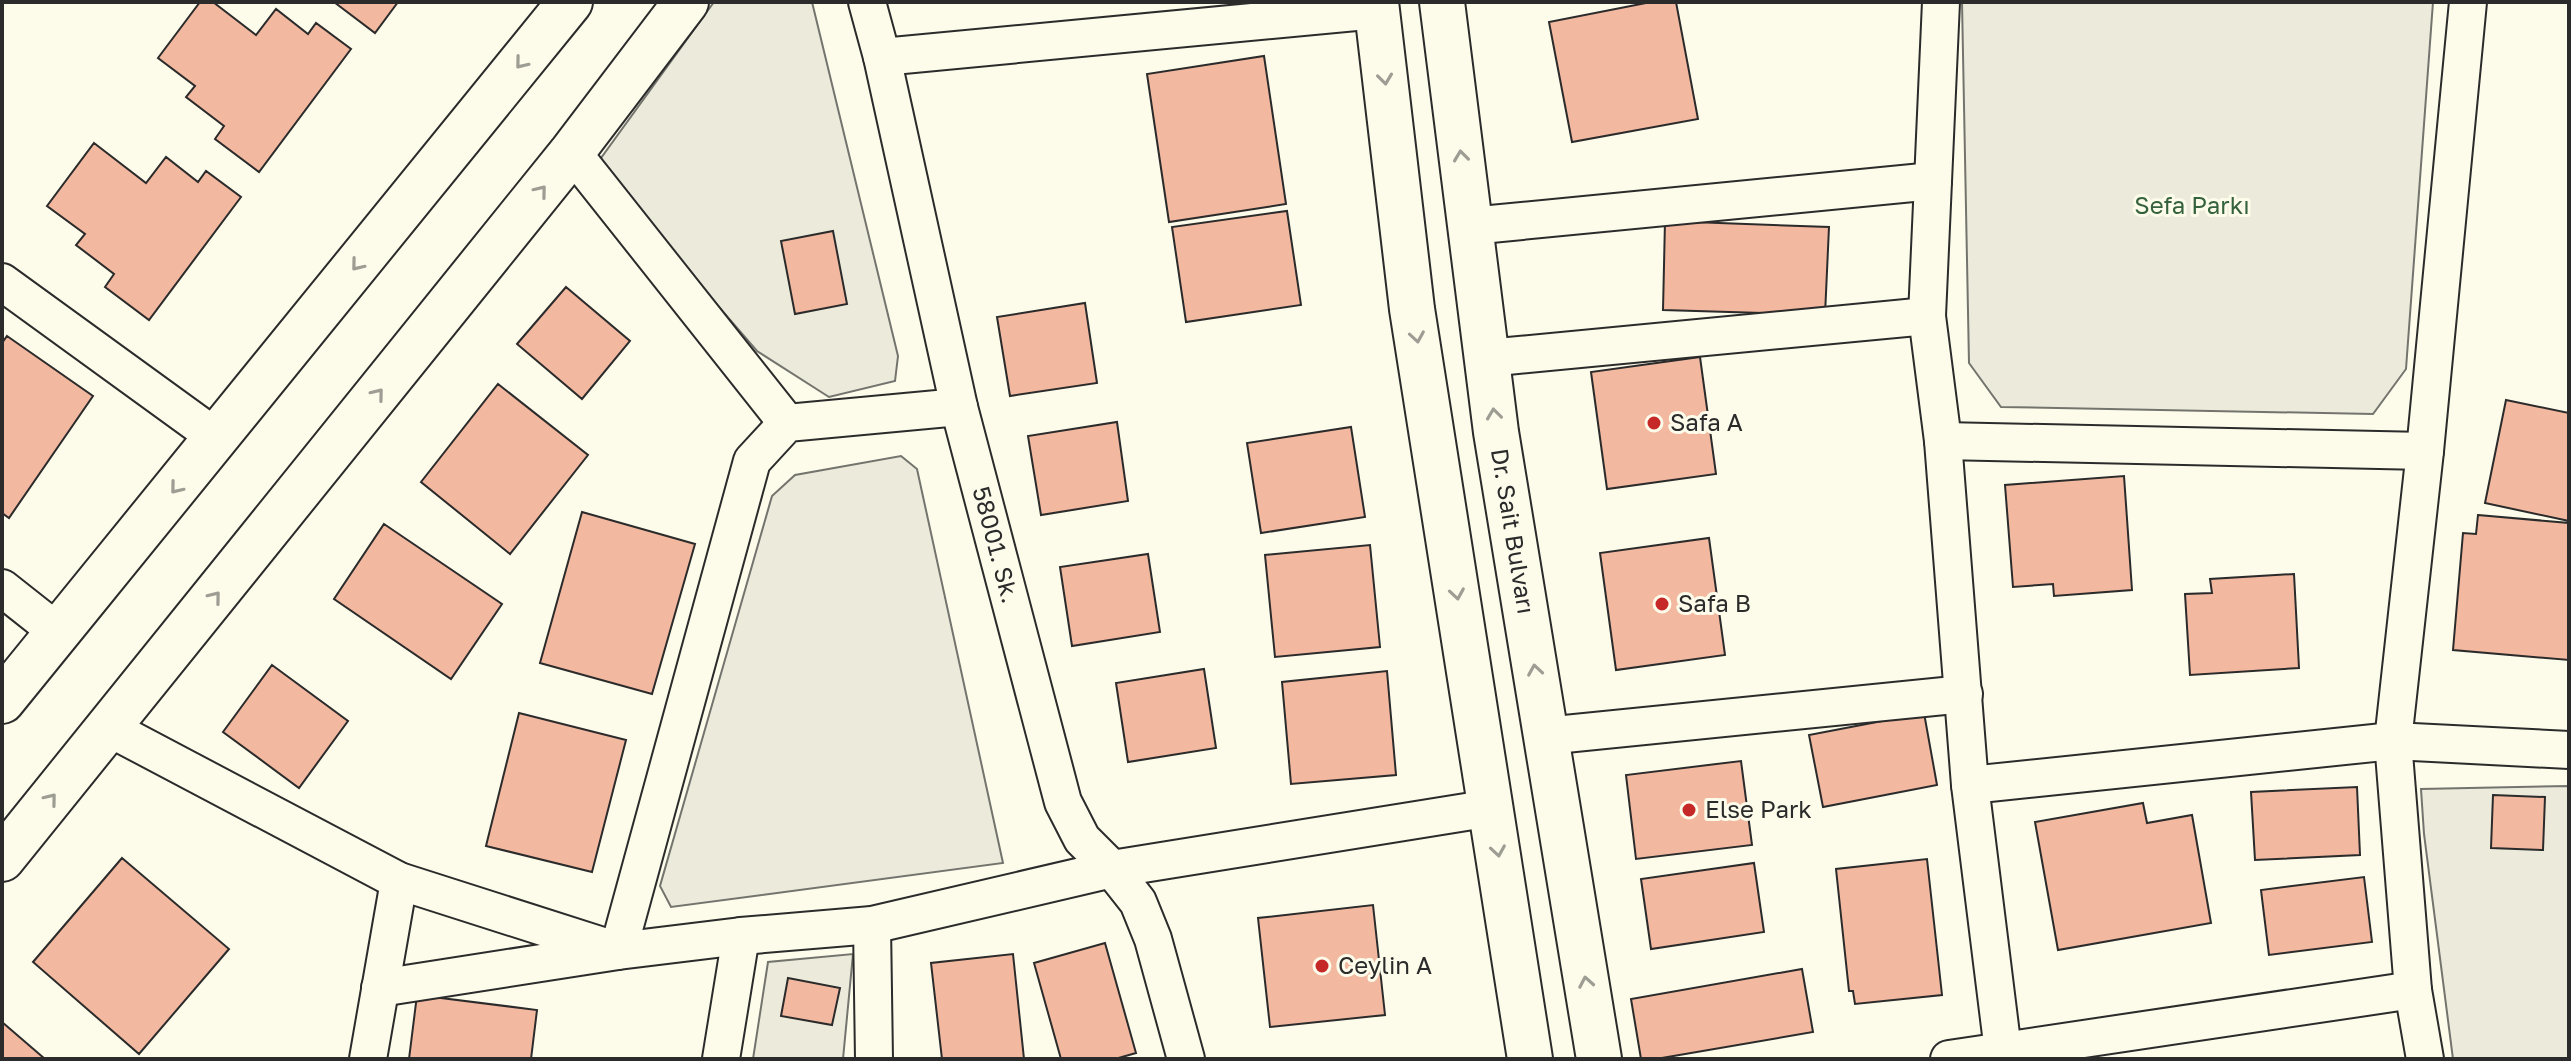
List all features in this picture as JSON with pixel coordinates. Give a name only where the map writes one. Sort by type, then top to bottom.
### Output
[{"type":"main road","points":[[2,701],[570,2]]},
{"type":"main road","points":[[2,859],[572,152],[686,2]]},
{"type":"main road","name":"Dr. Sait Bulvarı","points":[[1442,2],[1496,432],[1599,1059]]},
{"type":"main road","points":[[1376,6],[1412,309],[1530,1059]]},
{"type":"street","name":"58001. Sk.","points":[[867,2],[882,57],[959,407],[1063,802],[1082,839],[1112,869],[1138,902],[1153,939],[1186,1059]]},
{"type":"street","points":[[1941,2],[1927,316],[1943,441],[1970,785],[2003,1055]]},
{"type":"street","points":[[2425,1059],[2413,990],[2393,741],[2425,451],[2468,2]]},
{"type":"street","points":[[882,57],[1376,6]]},
{"type":"street","points":[[572,152],[787,423]]},
{"type":"street","points":[[1470,226],[1933,181]]},
{"type":"street","points":[[2,282],[217,438]]},
{"type":"street","points":[[1487,358],[1927,316]]},
{"type":"street","points":[[618,951],[752,461],[787,423],[959,407]]},
{"type":"street","points":[[1943,441],[2425,451]]},
{"type":"street","points":[[2,588],[59,633]]},
{"type":"street","points":[[1545,736],[1964,694]]},
{"type":"street","points":[[109,728],[399,881],[618,951]]},
{"type":"street","points":[[1970,785],[2393,741],[2569,750]]},
{"type":"street","points":[[380,988],[618,951],[872,925],[1112,869],[1491,808]]},
{"type":"street","points":[[368,1059],[399,881]]},
{"type":"street","points":[[872,925],[874,1059]]},
{"type":"street","points":[[721,1059],[741,936]]},
{"type":"street","points":[[1949,1059],[2003,1055],[2413,990]]},
{"type":"green space","points":[[714,2],[812,2],[898,356],[895,381],[829,397],[757,351],[596,165]]},
{"type":"green space","name":"Sefa Parkı","points":[[1962,2],[2433,2],[2406,369],[2373,414],[2001,407],[1969,363]]},
{"type":"green space","points":[[901,456],[917,469],[1003,863],[671,907],[660,886],[772,496],[795,475]]},
{"type":"green space","points":[[2569,786],[2569,1059],[2453,1059],[2421,789]]},
{"type":"green space","points":[[853,954],[843,1059],[753,1059],[768,962]]},
{"type":"building","points":[[200,2],[213,2],[256,35],[276,9],[308,34],[316,23],[351,49],[259,172],[215,139],[224,126],[186,97],[195,86],[158,58]]},
{"type":"building","points":[[334,2],[398,2],[375,33]]},
{"type":"building","points":[[1651,2],[1676,2],[1698,119],[1572,142],[1549,22]]},
{"type":"building","points":[[1264,56],[1286,204],[1169,222],[1147,74]]},
{"type":"building","points":[[94,143],[146,183],[166,157],[198,182],[206,171],[241,197],[149,320],[105,287],[114,274],[76,245],[85,234],[47,206]]},
{"type":"building","points":[[1287,211],[1301,305],[1186,322],[1172,227]]},
{"type":"building","points":[[1665,221],[1829,227],[1825,315],[1663,310]]},
{"type":"building","points":[[833,231],[847,304],[795,314],[781,241]]},
{"type":"building","points":[[566,287],[630,341],[582,399],[517,344]]},
{"type":"building","points":[[1085,303],[1097,383],[1010,396],[997,317]]},
{"type":"building","points":[[7,336],[93,396],[9,518],[2,513],[2,343]]},
{"type":"building","name":"Safa A","points":[[1700,357],[1716,474],[1607,489],[1591,372]]},
{"type":"building","points":[[498,384],[588,455],[510,554],[421,482]]},
{"type":"building","points":[[2506,400],[2569,413],[2569,521],[2485,503]]},
{"type":"building","points":[[1117,422],[1128,501],[1041,515],[1028,436]]},
{"type":"building","points":[[1351,427],[1365,517],[1261,533],[1247,443]]},
{"type":"building","points":[[2124,476],[2132,590],[2054,596],[2053,584],[2013,587],[2005,485]]},
{"type":"building","points":[[582,512],[695,544],[652,694],[540,663]]},
{"type":"building","points":[[2478,515],[2569,523],[2569,660],[2453,650],[2463,533],[2476,534]]},
{"type":"building","points":[[384,524],[502,604],[451,679],[334,599]]},
{"type":"building","name":"Safa B","points":[[1709,538],[1725,655],[1616,670],[1600,553]]},
{"type":"building","points":[[1370,545],[1380,647],[1275,657],[1265,555]]},
{"type":"building","points":[[1148,554],[1160,632],[1072,646],[1060,567]]},
{"type":"building","points":[[2294,574],[2299,668],[2190,675],[2185,594],[2212,593],[2210,579]]},
{"type":"building","points":[[272,665],[348,721],[299,788],[223,732]]},
{"type":"building","points":[[1204,669],[1216,748],[1128,762],[1116,683]]},
{"type":"building","points":[[1387,671],[1396,775],[1291,784],[1282,682]]},
{"type":"building","points":[[519,713],[626,740],[592,872],[486,846]]},
{"type":"building","points":[[1924,713],[1937,785],[1823,807],[1809,735]]},
{"type":"building","name":"Else Park","points":[[1741,761],[1752,845],[1636,859],[1626,775]]},
{"type":"building","points":[[2357,787],[2360,855],[2255,860],[2251,792]]},
{"type":"building","points":[[2493,795],[2545,797],[2543,850],[2491,848]]},
{"type":"building","points":[[2143,803],[2147,823],[2192,815],[2211,923],[2058,950],[2035,822]]},
{"type":"building","points":[[122,858],[229,949],[139,1054],[33,962]]},
{"type":"building","points":[[1927,859],[1942,995],[1855,1004],[1853,991],[1849,991],[1836,869]]},
{"type":"building","points":[[1754,863],[1764,932],[1651,949],[1641,879]]},
{"type":"building","points":[[2364,877],[2372,942],[2269,955],[2261,890]]},
{"type":"building","name":"Ceylin A","points":[[1373,905],[1385,1015],[1270,1027],[1258,918]]},
{"type":"building","points":[[1105,943],[1136,1053],[1115,1059],[1061,1059],[1034,963]]},
{"type":"building","points":[[1013,954],[1024,1059],[942,1059],[931,963]]},
{"type":"building","points":[[1802,969],[1813,1032],[1641,1059],[1631,999]]},
{"type":"building","points":[[788,978],[840,988],[832,1025],[781,1016]]},
{"type":"building","points":[[417,995],[537,1010],[531,1059],[409,1059]]},
{"type":"building","points":[[2,1022],[45,1059],[2,1059]]},
{"type":"place","name":"Safa A","points":[[1654,423]]},
{"type":"place","name":"Safa B","points":[[1662,604]]},
{"type":"place","name":"Else Park","points":[[1689,810]]},
{"type":"place","name":"Ceylin A","points":[[1322,966]]}]
